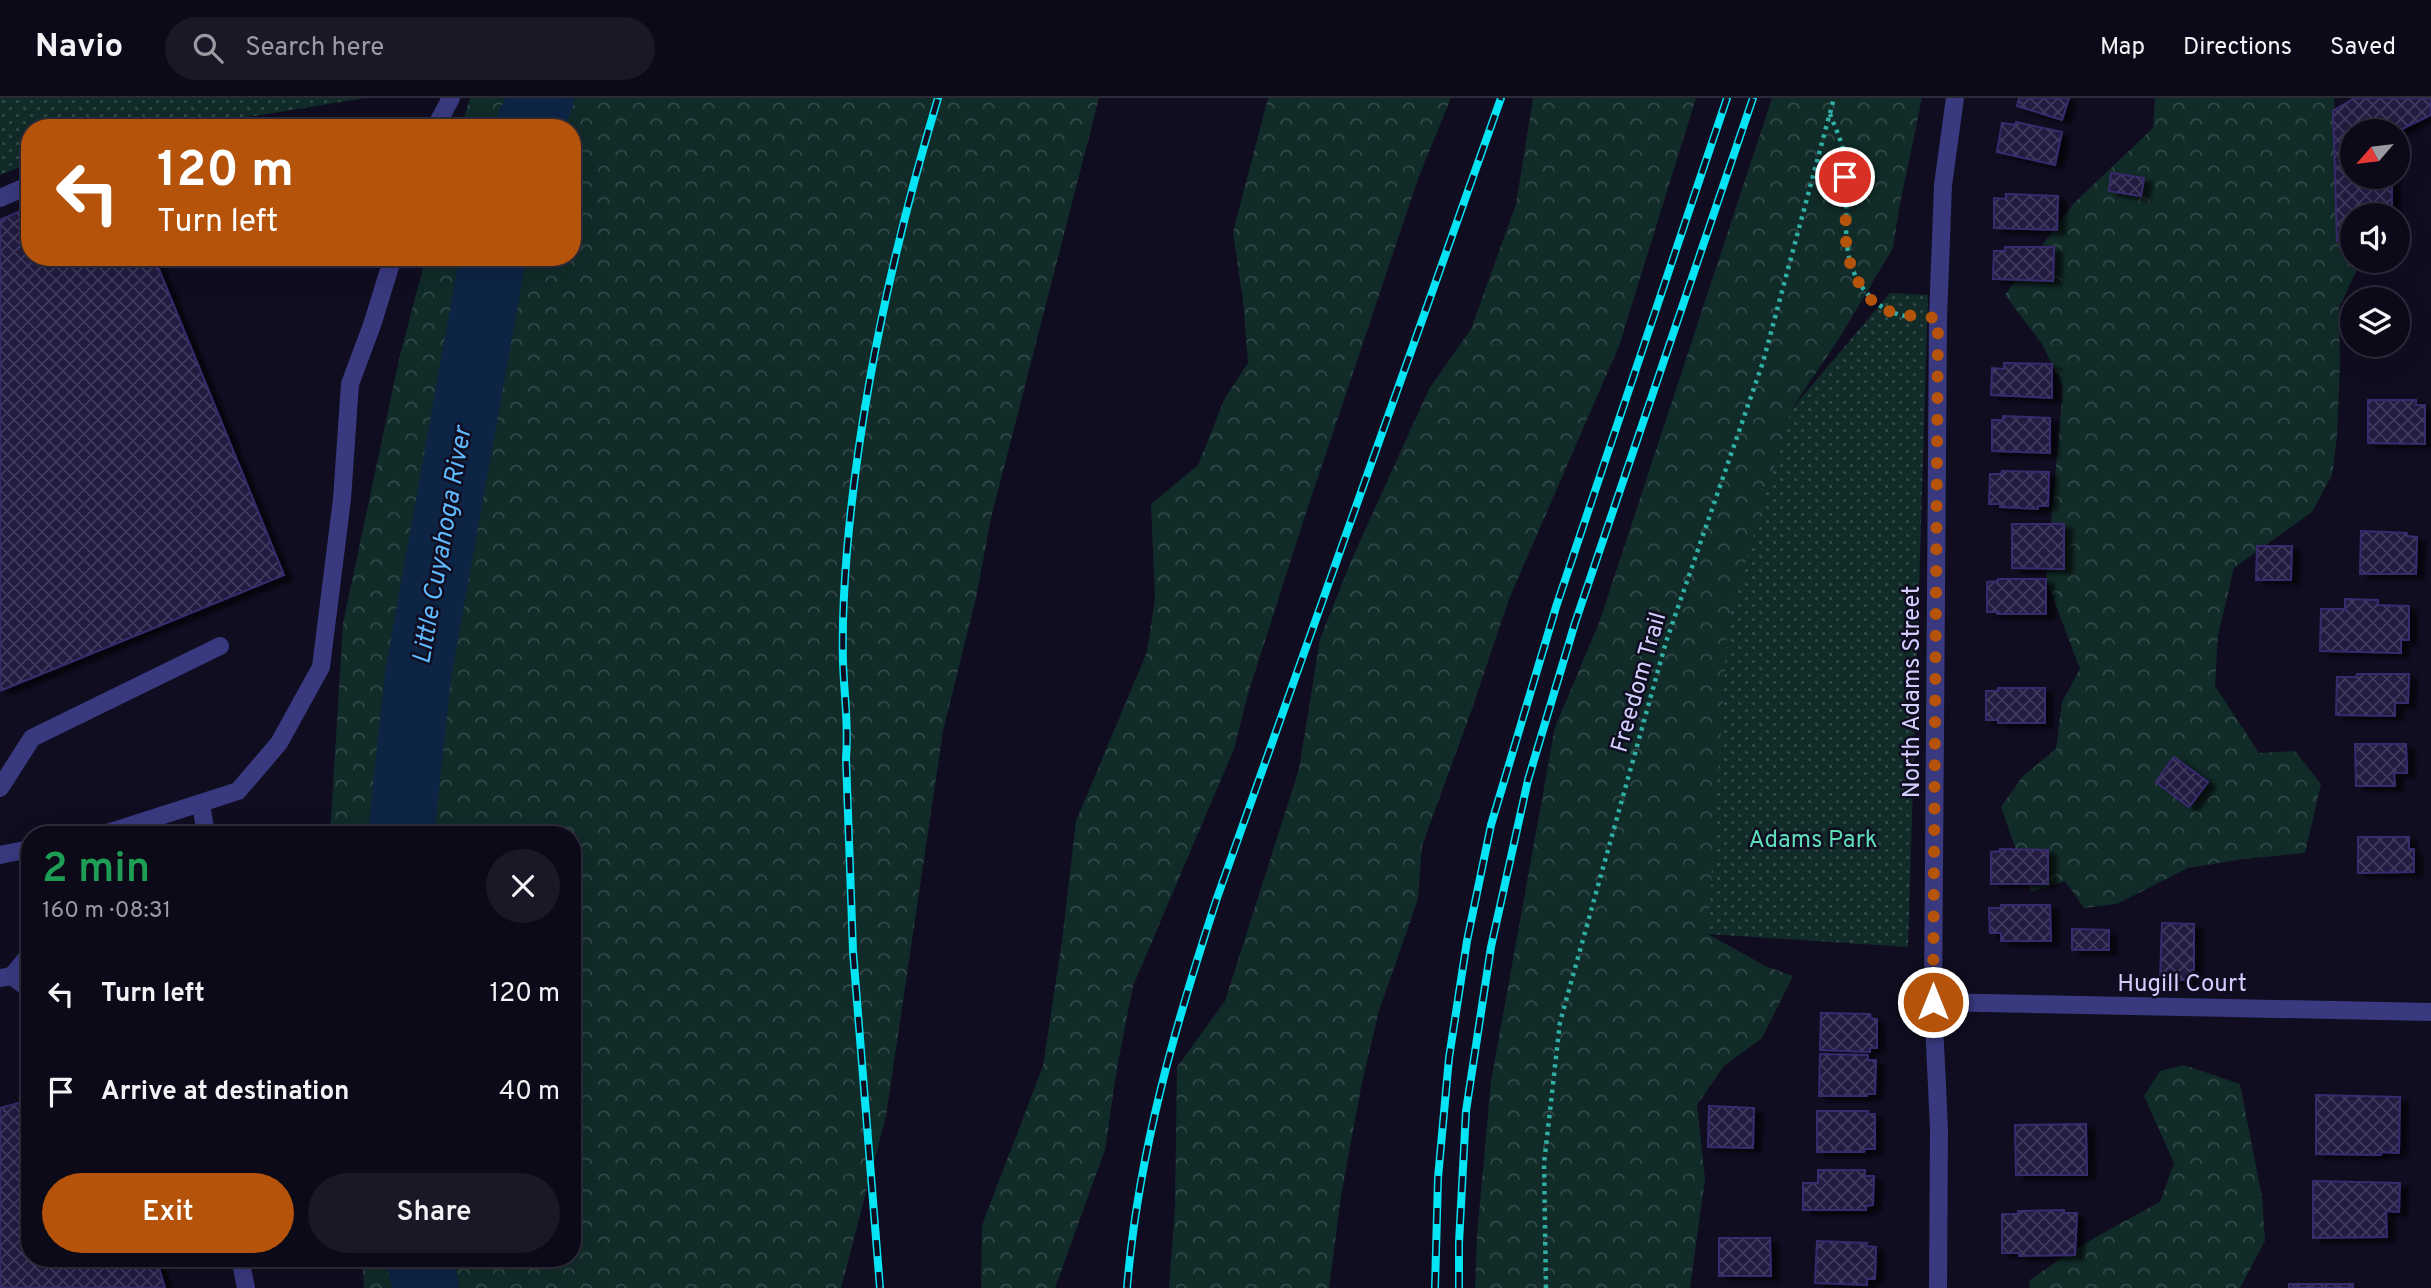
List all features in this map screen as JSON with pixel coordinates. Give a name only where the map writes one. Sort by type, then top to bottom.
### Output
[{"type":"street","points":[[440,119],[451,98]]},
{"type":"street","name":"North Adams Street","points":[[1938,1288],[1939,1129],[1933,1002],[1938,318],[1944,185],[1955,98]]},
{"type":"street","points":[[0,198],[21,189]]},
{"type":"street","points":[[128,826],[238,791],[279,743],[321,667],[342,499],[350,384],[390,266]]},
{"type":"street","points":[[0,788],[32,737],[220,646]]},
{"type":"street","points":[[201,803],[205,826]]},
{"type":"street","points":[[0,855],[21,851]]},
{"type":"street","points":[[6,977],[21,963]]},
{"type":"street","name":"Hugill Court","points":[[1933,1002],[2431,1012]]},
{"type":"street","points":[[242,1267],[246,1288]]},
{"type":"path","name":"Freedom Trail","points":[[1546,1288],[1544,1164],[1560,1022],[1666,642],[1763,362],[1834,98]]},
{"type":"path","points":[[1829,113],[1844,150],[1846,241],[1852,273],[1872,301],[1894,314],[1938,318]]},
{"type":"green space","points":[[0,98],[365,98],[237,119],[21,119],[21,167],[0,175]]},
{"type":"green space","points":[[470,98],[1099,98],[991,518],[976,598],[943,731],[886,1116],[841,1288],[364,1288],[363,1267],[581,1267],[581,826],[331,826],[343,623],[400,355],[424,266],[581,266],[581,119],[464,119]]},
{"type":"green space","points":[[1268,98],[1451,98],[1419,176],[1303,522],[1248,694],[1234,749],[1133,986],[1105,1150],[1055,1288],[981,1288],[982,1225],[1043,1066],[1062,941],[1076,821],[1147,652],[1155,598],[1151,504],[1198,465],[1225,398],[1248,363],[1233,232]]},
{"type":"green space","points":[[1533,98],[1696,98],[1619,346],[1509,599],[1422,846],[1418,899],[1379,1011],[1362,1082],[1341,1196],[1329,1288],[1169,1288],[1175,1207],[1177,1067],[1225,1001],[1299,769],[1320,639],[1351,561],[1429,389],[1471,329],[1516,204]]},
{"type":"green space","points":[[1772,98],[1922,98],[1893,248],[1840,337],[1791,410],[1708,934],[1765,966],[1793,976],[1762,1038],[1724,1066],[1697,1105],[1705,1179],[1690,1288],[1475,1288],[1491,1081],[1555,727],[1599,623]]},
{"type":"green space","points":[[2155,98],[2334,98],[2340,138],[2340,189],[2366,189],[2367,203],[2340,203],[2340,273],[2355,273],[2349,287],[2340,287],[2337,437],[2332,475],[2312,512],[2234,568],[2218,635],[2215,686],[2259,753],[2295,751],[2321,784],[2305,853],[2188,868],[2117,904],[2084,908],[2065,881],[2031,892],[2001,807],[2022,777],[2056,749],[2062,702],[2080,669],[2046,579],[2063,387],[2042,344],[2005,295],[2074,203],[2153,128]]},
{"type":"green space","name":"Adams Park","points":[[1890,293],[1928,295],[1908,947],[1708,934],[1728,621],[1791,410]]},
{"type":"green space","points":[[2184,1065],[2240,1084],[2262,1197],[2265,1241],[2240,1288],[2029,1288],[2030,1280],[2061,1259],[2160,1202],[2174,1163],[2144,1096],[2160,1071]]},
{"type":"building","points":[[2019,98],[2069,98],[2062,120],[2017,106]]},
{"type":"building","points":[[2354,98],[2431,98],[2431,115],[2410,125],[2410,119],[2340,119],[2340,189],[2392,189],[2392,203],[2340,203],[2340,241],[2337,241],[2333,111]]},
{"type":"building","points":[[2016,122],[2062,132],[2055,165],[1997,152],[2002,123],[2015,125]]},
{"type":"building","points":[[2111,173],[2144,178],[2141,196],[2109,191]]},
{"type":"building","points":[[2006,194],[2058,196],[2057,230],[1994,228],[1994,198],[2006,199]]},
{"type":"building","points":[[21,211],[21,266],[158,266],[284,575],[0,691],[0,220]]},
{"type":"building","points":[[2005,247],[2054,247],[2053,281],[1993,279],[1994,251],[2005,251]]},
{"type":"building","points":[[2004,363],[2052,364],[2052,398],[1991,395],[1992,368],[2004,369]]},
{"type":"building","points":[[2368,400],[2416,400],[2416,405],[2425,405],[2425,444],[2368,443]]},
{"type":"building","points":[[2003,416],[2050,418],[2050,453],[1992,451],[1992,420],[2003,420]]},
{"type":"building","points":[[2002,471],[2049,472],[2048,506],[2038,506],[2038,509],[1989,504],[1990,474],[2001,474]]},
{"type":"building","points":[[2012,524],[2064,524],[2064,569],[2012,568]]},
{"type":"building","points":[[2361,531],[2407,533],[2407,536],[2417,537],[2416,574],[2360,574]]},
{"type":"building","points":[[2257,546],[2292,546],[2291,580],[2256,580]]},
{"type":"building","points":[[1998,579],[2046,579],[2046,614],[1987,612],[1987,582]]},
{"type":"building","points":[[2345,599],[2378,600],[2378,605],[2409,606],[2409,640],[2401,640],[2401,653],[2320,651],[2321,609],[2345,609]]},
{"type":"building","points":[[2357,674],[2409,674],[2408,703],[2395,703],[2395,716],[2336,715],[2337,677],[2356,677]]},
{"type":"building","points":[[1998,688],[2045,688],[2045,723],[1998,723],[1998,720],[1986,720],[1986,691],[1998,691]]},
{"type":"building","points":[[2355,744],[2406,744],[2407,773],[2394,773],[2395,786],[2356,786]]},
{"type":"building","points":[[2174,757],[2208,782],[2189,807],[2156,782]]},
{"type":"building","points":[[2358,837],[2409,837],[2409,849],[2414,849],[2414,872],[2358,873]]},
{"type":"building","points":[[2000,849],[2048,850],[2048,884],[1991,884],[1991,852]]},
{"type":"building","points":[[2001,905],[2050,905],[2051,941],[2001,941],[2001,933],[1990,933],[1989,908],[2001,908]]},
{"type":"building","points":[[2162,923],[2194,924],[2194,970],[2191,970],[2191,980],[2160,980]]},
{"type":"building","points":[[2072,929],[2109,930],[2109,950],[2072,950]]},
{"type":"building","points":[[1821,1013],[1870,1014],[1871,1018],[1877,1019],[1877,1048],[1870,1048],[1870,1052],[1820,1050]]},
{"type":"building","points":[[1820,1054],[1868,1055],[1868,1060],[1876,1060],[1875,1094],[1819,1096]]},
{"type":"building","points":[[2316,1095],[2400,1097],[2399,1153],[2316,1154]]},
{"type":"building","points":[[21,1102],[21,1267],[159,1267],[165,1288],[0,1288],[0,1108]]},
{"type":"building","points":[[1709,1106],[1754,1108],[1753,1148],[1708,1147]]},
{"type":"building","points":[[1817,1111],[1868,1111],[1868,1114],[1875,1114],[1875,1149],[1865,1149],[1864,1152],[1817,1152]]},
{"type":"building","points":[[2086,1124],[2087,1175],[2016,1175],[2015,1125]]},
{"type":"building","points":[[1818,1170],[1865,1170],[1865,1176],[1874,1176],[1873,1205],[1866,1206],[1866,1210],[1803,1210],[1803,1183],[1818,1183]]},
{"type":"building","points":[[2313,1181],[2400,1183],[2399,1212],[2386,1211],[2387,1237],[2313,1238]]},
{"type":"building","points":[[2064,1210],[2064,1213],[2077,1213],[2075,1255],[2019,1256],[2019,1253],[2002,1253],[2002,1214]]},
{"type":"building","points":[[1719,1238],[1770,1238],[1771,1276],[1719,1276]]},
{"type":"building","points":[[1817,1241],[1867,1243],[1866,1246],[1876,1247],[1875,1279],[1867,1279],[1867,1285],[1815,1283]]},
{"type":"building","points":[[2289,1284],[2353,1284],[2353,1288],[2289,1288]]},
{"type":"waterway","name":"Little Cuyahoga River","points":[[532,119],[541,98]]},
{"type":"waterway","name":"Little Cuyahoga River","points":[[402,826],[418,675],[491,266]]},
{"type":"waterway","name":"Little Cuyahoga River","points":[[421,1267],[426,1288]]},
{"type":"railway","points":[[880,1288],[853,951],[843,662],[844,592],[853,493],[870,379],[893,265],[938,98]]},
{"type":"railway","points":[[1127,1288],[1140,1189],[1160,1091],[1217,898],[1501,98]]},
{"type":"railway","points":[[1435,1288],[1438,1178],[1449,1058],[1467,941],[1491,825],[1556,607],[1727,98]]},
{"type":"railway","points":[[1459,1288],[1466,1111],[1491,947],[1528,780],[1575,623],[1753,98]]},
{"type":"route","points":[[1845,177],[1846,241],[1852,273],[1872,301],[1894,314],[1938,318],[1933,1002]]}]
